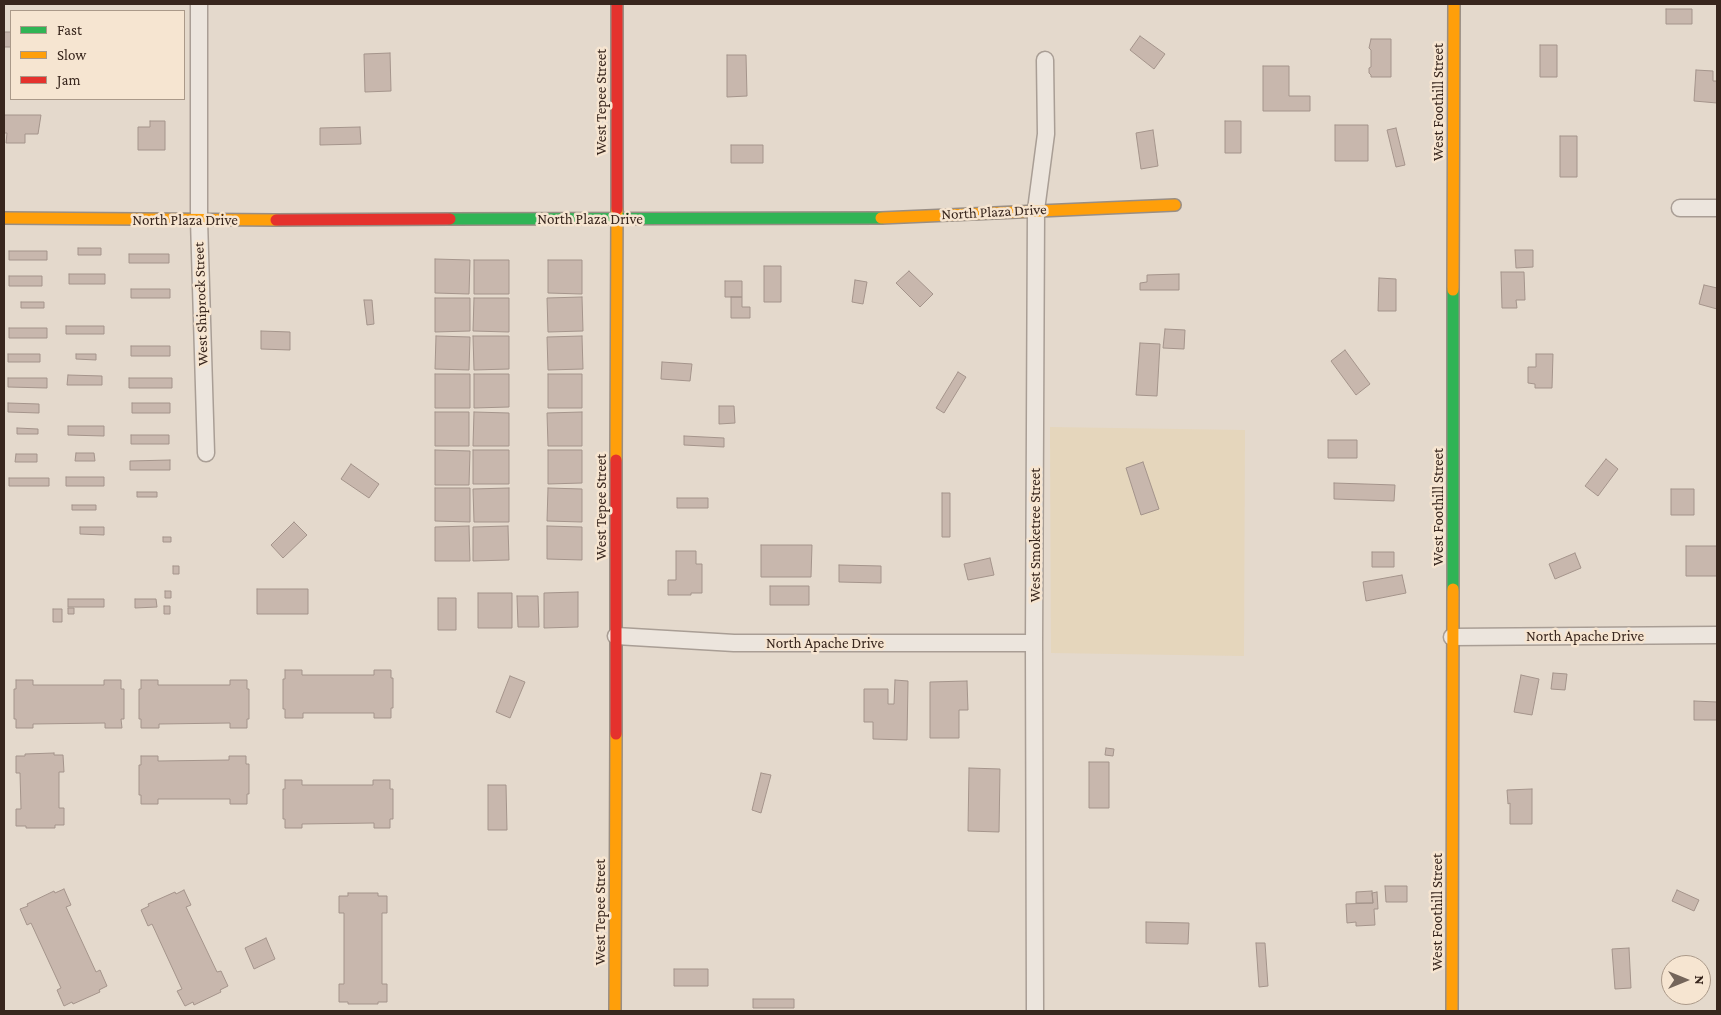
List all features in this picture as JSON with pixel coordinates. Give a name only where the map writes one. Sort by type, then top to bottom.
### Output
[{"type":"street","name":"West Shiprock Street","points":[[199,4],[199,220],[206,453]]},
{"type":"street","name":"West Tepee Street","points":[[615,1011],[617,4]]},
{"type":"street","name":"West Foothill Street","points":[[1452,1011],[1454,4]]},
{"type":"street","name":"West Smoketree Street","points":[[1035,1011],[1036,210],[1046,134],[1045,60]]},
{"type":"street","name":"North Plaza Drive","points":[[4,218],[199,220],[888,218],[1175,205]]},
{"type":"street","points":[[1680,208],[1717,208]]},
{"type":"street","name":"North Apache Drive","points":[[1452,637],[1717,635]]},
{"type":"street","name":"North Apache Drive","points":[[616,636],[734,643],[1034,643]]},
{"type":"shaded area","points":[[1050,427],[1245,430],[1244,656],[1051,653]]},
{"type":"building","points":[[1666,9],[1692,9],[1692,24],[1666,24]]},
{"type":"building","points":[[4,32],[10,32],[10,47],[4,47]]},
{"type":"building","points":[[1140,36],[1165,54],[1154,69],[1130,50]]},
{"type":"building","points":[[1371,39],[1391,39],[1391,77],[1371,77],[1369,68],[1371,67],[1371,50],[1369,48]]},
{"type":"building","points":[[1540,45],[1557,45],[1557,77],[1540,77]]},
{"type":"building","points":[[390,53],[391,91],[365,92],[364,54]]},
{"type":"building","points":[[727,55],[746,55],[747,96],[727,97]]},
{"type":"building","points":[[1263,66],[1289,66],[1289,96],[1310,96],[1310,111],[1263,111]]},
{"type":"building","points":[[1696,70],[1713,71],[1713,81],[1717,81],[1717,103],[1694,101]]},
{"type":"building","points":[[4,115],[41,115],[38,134],[25,134],[25,143],[6,143],[7,133],[4,133]]},
{"type":"building","points":[[150,121],[165,121],[165,150],[138,150],[138,127],[150,127]]},
{"type":"building","points":[[1225,121],[1241,121],[1241,153],[1225,153]]},
{"type":"building","points":[[1335,125],[1368,125],[1368,161],[1335,161]]},
{"type":"building","points":[[360,127],[361,144],[320,145],[320,128]]},
{"type":"building","points":[[1396,128],[1405,165],[1396,167],[1387,130]]},
{"type":"building","points":[[1153,130],[1158,166],[1141,169],[1136,133]]},
{"type":"building","points":[[1560,136],[1577,136],[1577,177],[1560,177]]},
{"type":"building","points":[[731,145],[763,145],[763,163],[731,163]]},
{"type":"building","points":[[78,248],[101,248],[101,255],[78,255]]},
{"type":"building","points":[[1515,250],[1533,250],[1533,267],[1516,268]]},
{"type":"building","points":[[9,251],[47,251],[47,260],[9,260]]},
{"type":"building","points":[[129,254],[169,254],[169,263],[129,263]]},
{"type":"building","points":[[435,259],[470,260],[469,294],[435,293]]},
{"type":"building","points":[[474,260],[509,260],[509,294],[474,294]]},
{"type":"building","points":[[548,260],[582,260],[582,294],[548,293]]},
{"type":"building","points":[[764,266],[781,266],[781,302],[764,302]]},
{"type":"building","points":[[909,271],[933,294],[920,307],[896,283]]},
{"type":"building","points":[[1501,272],[1524,272],[1525,300],[1516,300],[1517,308],[1502,308]]},
{"type":"building","points":[[69,274],[105,274],[105,284],[69,284]]},
{"type":"building","points":[[1179,274],[1179,290],[1140,290],[1140,283],[1147,282],[1147,275]]},
{"type":"building","points":[[9,276],[42,276],[42,286],[9,286]]},
{"type":"building","points":[[1379,278],[1396,279],[1396,311],[1378,311]]},
{"type":"building","points":[[855,280],[867,282],[863,304],[852,302]]},
{"type":"building","points":[[725,281],[742,281],[742,297],[725,297]]},
{"type":"building","points":[[1704,285],[1717,288],[1717,309],[1699,304]]},
{"type":"building","points":[[131,289],[170,289],[170,298],[131,298]]},
{"type":"building","points":[[582,297],[583,331],[548,332],[547,298]]},
{"type":"building","points":[[731,297],[742,297],[742,307],[750,307],[750,318],[731,318]]},
{"type":"building","points":[[435,298],[470,298],[470,331],[435,332]]},
{"type":"building","points":[[474,298],[509,298],[509,332],[473,331]]},
{"type":"building","points":[[364,300],[372,300],[374,324],[367,325]]},
{"type":"building","points":[[21,302],[44,302],[44,308],[21,308]]},
{"type":"building","points":[[66,326],[104,326],[104,334],[66,334]]},
{"type":"building","points":[[9,328],[47,328],[47,338],[9,338]]},
{"type":"building","points":[[1165,329],[1185,330],[1184,349],[1163,348]]},
{"type":"building","points":[[261,331],[290,332],[290,350],[261,349]]},
{"type":"building","points":[[436,336],[470,337],[469,370],[435,369]]},
{"type":"building","points":[[473,336],[509,336],[509,369],[474,370]]},
{"type":"building","points":[[582,336],[583,369],[548,370],[547,337]]},
{"type":"building","points":[[1140,343],[1160,344],[1157,396],[1136,395]]},
{"type":"building","points":[[131,346],[170,346],[170,356],[131,356]]},
{"type":"building","points":[[1345,350],[1370,384],[1356,395],[1331,361]]},
{"type":"building","points":[[8,354],[40,354],[40,362],[8,362]]},
{"type":"building","points":[[76,354],[96,354],[96,360],[76,359]]},
{"type":"building","points":[[1536,354],[1553,354],[1552,388],[1535,388],[1535,384],[1528,383],[1528,367],[1536,367]]},
{"type":"building","points":[[662,362],[692,364],[690,381],[661,379]]},
{"type":"building","points":[[958,372],[966,377],[944,413],[936,408]]},
{"type":"building","points":[[435,374],[470,374],[470,408],[435,408]]},
{"type":"building","points":[[474,374],[509,374],[509,407],[474,408]]},
{"type":"building","points":[[548,374],[582,374],[582,408],[548,408]]},
{"type":"building","points":[[68,375],[102,376],[102,385],[67,385]]},
{"type":"building","points":[[8,378],[47,378],[47,388],[8,387]]},
{"type":"building","points":[[129,378],[172,378],[172,388],[129,388]]},
{"type":"building","points":[[8,403],[39,404],[39,413],[8,412]]},
{"type":"building","points":[[132,403],[170,403],[170,413],[132,413]]},
{"type":"building","points":[[719,406],[734,406],[735,423],[719,424]]},
{"type":"building","points":[[435,412],[469,412],[469,446],[435,446]]},
{"type":"building","points":[[474,412],[509,413],[509,446],[473,446]]},
{"type":"building","points":[[582,412],[582,446],[548,446],[547,413]]},
{"type":"building","points":[[68,426],[104,426],[104,436],[68,435]]},
{"type":"building","points":[[17,428],[38,429],[38,434],[17,434]]},
{"type":"building","points":[[131,435],[169,435],[169,444],[131,444]]},
{"type":"building","points":[[684,436],[724,438],[724,447],[684,445]]},
{"type":"building","points":[[1328,440],[1357,440],[1357,458],[1328,458]]},
{"type":"building","points":[[435,450],[470,451],[469,485],[435,485]]},
{"type":"building","points":[[473,450],[509,450],[509,484],[473,484]]},
{"type":"building","points":[[548,450],[582,450],[582,483],[548,484]]},
{"type":"building","points":[[76,453],[94,453],[95,461],[75,461]]},
{"type":"building","points":[[16,454],[37,454],[37,462],[15,462]]},
{"type":"building","points":[[1606,459],[1618,469],[1598,496],[1585,486]]},
{"type":"building","points":[[170,460],[170,470],[130,470],[130,461]]},
{"type":"building","points":[[1143,462],[1159,509],[1141,515],[1126,468]]},
{"type":"building","points":[[351,464],[379,484],[369,498],[341,479]]},
{"type":"building","points":[[66,477],[104,477],[104,486],[66,486]]},
{"type":"building","points":[[9,478],[49,478],[49,486],[9,486]]},
{"type":"building","points":[[1334,483],[1395,485],[1394,501],[1334,499]]},
{"type":"building","points":[[435,488],[470,488],[470,522],[435,521]]},
{"type":"building","points":[[509,488],[509,522],[474,522],[473,489]]},
{"type":"building","points":[[548,488],[582,489],[582,522],[547,521]]},
{"type":"building","points":[[1671,489],[1694,489],[1694,515],[1671,515]]},
{"type":"building","points":[[137,492],[157,492],[157,497],[137,497]]},
{"type":"building","points":[[942,493],[950,493],[950,537],[942,537]]},
{"type":"building","points":[[677,498],[708,498],[708,508],[677,508]]},
{"type":"building","points":[[72,505],[96,505],[96,510],[72,510]]},
{"type":"building","points":[[294,522],[307,535],[283,558],[271,545]]},
{"type":"building","points":[[469,526],[470,561],[435,561],[435,527]]},
{"type":"building","points":[[508,526],[509,560],[473,561],[473,527]]},
{"type":"building","points":[[547,526],[582,527],[582,560],[547,559]]},
{"type":"building","points":[[80,527],[104,527],[104,535],[80,534]]},
{"type":"building","points":[[163,537],[171,537],[171,542],[163,542]]},
{"type":"building","points":[[761,545],[812,545],[811,577],[761,577]]},
{"type":"building","points":[[1686,546],[1717,546],[1717,576],[1686,576]]},
{"type":"building","points":[[676,551],[696,551],[696,564],[702,564],[702,593],[668,595],[668,580],[676,580]]},
{"type":"building","points":[[1372,552],[1394,552],[1394,567],[1372,567]]},
{"type":"building","points":[[1575,553],[1581,568],[1555,579],[1549,564]]},
{"type":"building","points":[[990,558],[994,575],[968,580],[964,564]]},
{"type":"building","points":[[839,565],[881,566],[881,583],[839,582]]},
{"type":"building","points":[[173,566],[179,566],[179,574],[173,574]]},
{"type":"building","points":[[1402,575],[1406,593],[1366,601],[1363,582]]},
{"type":"building","points":[[770,586],[809,586],[809,605],[770,605]]},
{"type":"building","points":[[257,589],[308,589],[308,614],[257,614]]},
{"type":"building","points":[[165,591],[171,591],[171,598],[165,598]]},
{"type":"building","points":[[578,592],[578,627],[544,628],[544,593]]},
{"type":"building","points":[[478,593],[512,593],[512,628],[478,628]]},
{"type":"building","points":[[517,596],[538,596],[539,627],[518,627]]},
{"type":"building","points":[[438,598],[456,598],[456,630],[438,630]]},
{"type":"building","points":[[68,599],[104,599],[104,607],[68,607]]},
{"type":"building","points":[[135,599],[156,599],[157,607],[135,608]]},
{"type":"building","points":[[164,606],[170,606],[170,614],[164,614]]},
{"type":"building","points":[[68,608],[74,608],[74,614],[68,614]]},
{"type":"building","points":[[53,609],[62,609],[62,622],[53,622]]},
{"type":"building","points":[[285,670],[302,670],[302,675],[374,675],[374,670],[391,670],[391,678],[393,678],[393,708],[391,708],[391,718],[374,718],[374,713],[303,713],[303,718],[285,718],[285,709],[283,709],[283,679],[285,679]]},
{"type":"building","points":[[1553,673],[1567,674],[1565,690],[1551,689]]},
{"type":"building","points":[[1521,675],[1539,679],[1532,715],[1514,712]]},
{"type":"building","points":[[510,676],[525,682],[510,718],[496,712]]},
{"type":"building","points":[[16,680],[33,680],[33,685],[104,685],[104,680],[121,680],[121,689],[124,689],[124,719],[121,719],[122,728],[105,728],[105,723],[33,724],[33,728],[16,728],[16,719],[14,719],[14,689],[16,689]]},
{"type":"building","points":[[141,680],[158,680],[158,685],[230,685],[230,680],[247,680],[247,689],[249,689],[249,719],[247,719],[247,728],[230,728],[230,723],[159,724],[159,728],[141,728],[141,719],[139,719],[139,689],[141,689]]},
{"type":"building","points":[[895,680],[908,681],[907,740],[873,739],[873,722],[864,722],[864,689],[888,689],[888,704],[894,704]]},
{"type":"building","points":[[967,681],[968,710],[959,710],[959,738],[930,738],[930,682]]},
{"type":"building","points":[[1694,701],[1717,702],[1717,720],[1694,720]]},
{"type":"building","points":[[1106,748],[1114,749],[1113,756],[1105,755]]},
{"type":"building","points":[[54,753],[54,755],[63,755],[64,772],[59,772],[59,808],[64,808],[64,825],[55,825],[55,828],[16,826],[16,809],[21,809],[20,773],[16,773],[16,756]]},
{"type":"building","points":[[141,756],[158,756],[158,761],[229,760],[229,756],[246,756],[246,764],[249,764],[247,804],[230,804],[230,799],[158,799],[158,804],[141,804],[141,795],[139,795],[139,765],[141,765]]},
{"type":"building","points":[[1089,762],[1109,762],[1109,808],[1089,808]]},
{"type":"building","points":[[969,768],[1000,769],[999,832],[968,831]]},
{"type":"building","points":[[761,773],[771,775],[761,813],[752,810]]},
{"type":"building","points":[[285,780],[302,780],[302,785],[373,785],[373,780],[390,780],[390,789],[393,789],[393,819],[390,819],[390,828],[374,828],[374,823],[302,824],[302,828],[285,828],[285,819],[283,819],[283,789],[285,789]]},
{"type":"building","points":[[488,785],[506,785],[507,830],[488,830]]},
{"type":"building","points":[[1532,789],[1532,824],[1510,824],[1510,803],[1508,804],[1507,790]]},
{"type":"building","points":[[1385,886],[1407,886],[1407,902],[1386,902]]},
{"type":"building","points":[[64,889],[71,905],[66,907],[96,972],[100,970],[107,986],[99,990],[100,992],[64,1006],[57,990],[61,988],[31,923],[27,925],[20,909],[54,891],[55,893]]},
{"type":"building","points":[[184,890],[191,905],[186,907],[217,972],[221,971],[228,986],[220,990],[221,992],[194,1005],[193,1002],[185,1006],[177,991],[182,989],[152,924],[148,926],[141,910],[149,906],[148,904]]},
{"type":"building","points":[[1677,890],[1699,900],[1694,911],[1672,901]]},
{"type":"building","points":[[1372,891],[1373,903],[1356,903],[1356,892]]},
{"type":"building","points":[[1377,892],[1378,909],[1374,909],[1375,925],[1356,926],[1356,922],[1347,923],[1346,904],[1373,903],[1372,893]]},
{"type":"building","points":[[348,893],[378,893],[378,896],[387,896],[387,913],[382,913],[382,984],[387,984],[387,1002],[378,1002],[378,1004],[348,1004],[348,1002],[339,1002],[339,984],[344,984],[344,913],[339,913],[339,896],[348,896]]},
{"type":"building","points":[[1146,922],[1189,923],[1188,944],[1146,943]]},
{"type":"building","points":[[266,938],[275,959],[254,969],[245,948]]},
{"type":"building","points":[[1256,943],[1265,943],[1268,986],[1259,987]]},
{"type":"building","points":[[1629,948],[1631,988],[1615,989],[1612,949]]},
{"type":"building","points":[[674,969],[708,969],[708,986],[674,986]]},
{"type":"building","points":[[753,999],[794,999],[794,1008],[753,1008]]},
{"type":"traffic: fast","points":[[450,219],[881,218]]},
{"type":"traffic: fast","points":[[1453,290],[1453,589]]},
{"type":"traffic: slow","points":[[1453,290],[1454,4]]},
{"type":"traffic: slow","points":[[881,218],[1175,205]]},
{"type":"traffic: slow","points":[[616,460],[617,209]]},
{"type":"traffic: slow","points":[[4,218],[276,220]]},
{"type":"traffic: slow","points":[[1452,1011],[1453,589]]},
{"type":"traffic: slow","points":[[615,1011],[616,734]]},
{"type":"traffic: jam","points":[[617,4],[617,209]]},
{"type":"traffic: jam","points":[[276,220],[450,219]]},
{"type":"traffic: jam","points":[[616,460],[616,734]]}]
